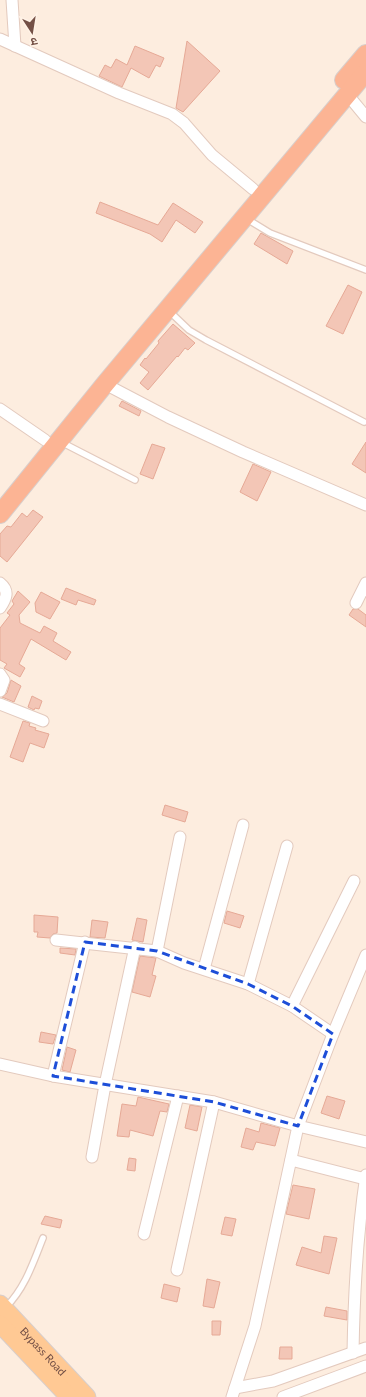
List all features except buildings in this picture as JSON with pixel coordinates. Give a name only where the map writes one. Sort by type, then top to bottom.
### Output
[{"type":"highway","points":[[0,514],[52,441],[253,189],[366,54]]},
{"type":"highway","points":[[0,495],[105,384],[366,72]]},
{"type":"main road","name":"Bypass Road","points":[[1,1312],[70,1397]]},
{"type":"main road","name":"Bypass Road","points":[[1,1312],[87,1397]]},
{"type":"street","points":[[12,0],[15,46]]},
{"type":"street","points":[[0,39],[119,93],[172,114],[184,123],[212,155],[253,189]]},
{"type":"street","points":[[347,94],[366,118]]},
{"type":"street","points":[[105,384],[168,417],[243,452],[366,505]]},
{"type":"street","points":[[0,408],[52,441]]},
{"type":"street","points":[[0,583],[6,589],[7,595],[0,608]]},
{"type":"street","points":[[356,603],[366,583]]},
{"type":"street","points":[[0,674],[4,680],[0,691]]},
{"type":"street","points":[[0,704],[43,722]]},
{"type":"street","points":[[204,970],[243,825]]},
{"type":"street","points":[[156,951],[180,837]]},
{"type":"street","points":[[248,984],[287,846]]},
{"type":"street","points":[[292,1006],[354,880]]},
{"type":"street","points":[[56,940],[135,947],[156,951],[204,970],[248,984],[292,1006],[333,1034]]},
{"type":"street","points":[[53,1076],[86,942]]},
{"type":"street","points":[[92,1157],[105,1084],[135,947]]},
{"type":"street","points":[[234,1393],[255,1326],[298,1126],[333,1034],[366,955]]},
{"type":"street","points":[[0,1064],[53,1076],[214,1102],[298,1126],[366,1142]]},
{"type":"street","points":[[144,1234],[178,1096]]},
{"type":"street","points":[[177,1270],[214,1102]]},
{"type":"street","points":[[291,1160],[366,1177],[360,1212],[355,1277],[352,1353]]},
{"type":"street","points":[[234,1393],[273,1381],[366,1348]]},
{"type":"street","points":[[283,1397],[303,1394],[366,1366]]},
{"type":"lane","points":[[244,217],[270,233],[366,270]]},
{"type":"lane","points":[[168,310],[189,330],[200,337],[364,422]]},
{"type":"lane","points":[[52,441],[135,480]]},
{"type":"lane","points":[[1,1312],[17,1295],[26,1280],[43,1238]]},
{"type":"highlighted area","points":[[85,942],[157,951],[248,984],[292,1006],[333,1034],[298,1126],[214,1102],[53,1076]]}]
